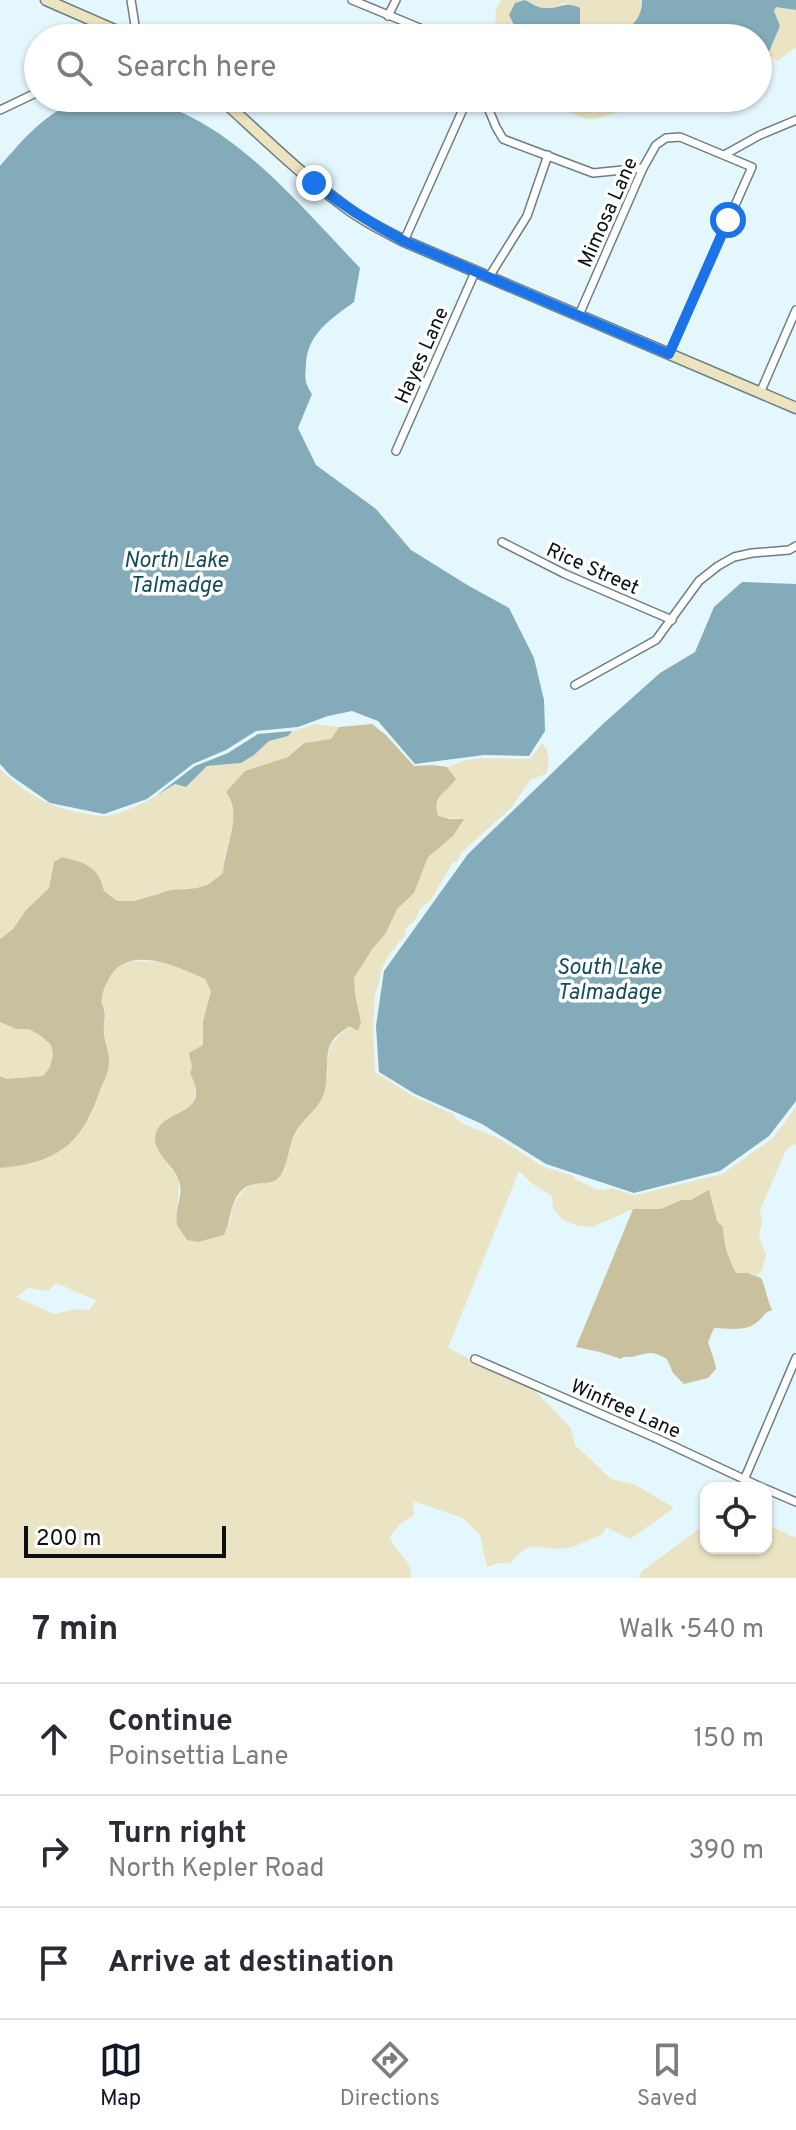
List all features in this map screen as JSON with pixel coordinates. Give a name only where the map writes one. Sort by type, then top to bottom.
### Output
[{"type":"main road","points":[[46,0],[102,24]]},
{"type":"main road","points":[[236,112],[339,203],[371,224],[475,272],[796,408]]},
{"type":"street","points":[[131,0],[134,24]]},
{"type":"street","points":[[352,0],[408,24]]},
{"type":"street","points":[[388,16],[396,0]]},
{"type":"street","points":[[0,110],[24,99]]},
{"type":"street","points":[[404,241],[462,112]]},
{"type":"street","points":[[490,112],[503,139],[593,173],[643,168]]},
{"type":"street","points":[[724,155],[796,120]]},
{"type":"street","name":"Mimosa Lane","points":[[579,315],[656,145],[666,138],[680,137],[724,155]]},
{"type":"street","points":[[489,277],[527,216],[548,155]]},
{"type":"street","points":[[669,354],[752,167],[724,155]]},
{"type":"street","name":"Hayes Lane","points":[[396,451],[475,272]]},
{"type":"street","points":[[760,393],[796,310]]},
{"type":"street","name":"Rice Street","points":[[502,542],[565,574],[672,620]]},
{"type":"street","points":[[575,685],[656,640],[699,581],[718,566],[734,557],[789,550],[796,546]]},
{"type":"street","points":[[744,1480],[796,1358]]},
{"type":"street","name":"Winfree Lane","points":[[475,1359],[748,1482]]},
{"type":"street","name":"Winfree Lane","points":[[772,1492],[796,1502]]},
{"type":"shaded area","points":[[502,0],[642,0],[638,18],[633,24],[581,24],[580,15],[564,3],[546,8],[529,1],[512,24],[496,24],[495,14]]},
{"type":"shaded area","points":[[776,7],[796,10],[796,47],[777,61],[772,57],[772,45],[780,26],[773,11]]},
{"type":"shaded area","points":[[570,112],[617,112],[592,119]]},
{"type":"shaded area","points":[[316,724],[339,727],[331,739],[303,743],[288,757],[245,771],[232,799],[235,821],[223,873],[209,884],[158,893],[134,901],[116,901],[54,863],[49,888],[26,910],[13,929],[0,939],[0,769],[19,786],[51,804],[75,812],[107,816],[151,799],[175,784],[186,787],[207,766],[241,763],[269,741]]},
{"type":"shaded area","points":[[372,724],[414,766],[447,767],[456,779],[438,799],[438,816],[464,819],[453,836],[428,857],[414,893],[397,909],[386,933],[354,978],[361,1022],[358,1031],[349,1026],[331,1043],[323,1096],[294,1135],[279,1177],[275,1181],[253,1184],[242,1190],[235,1200],[224,1235],[198,1242],[187,1240],[177,1224],[179,1181],[156,1146],[156,1133],[161,1125],[185,1110],[196,1097],[189,1053],[203,1045],[203,1021],[211,991],[205,979],[152,960],[126,962],[116,969],[103,991],[104,1034],[109,1064],[84,1126],[74,1139],[51,1156],[19,1166],[0,1168],[0,1076],[6,1079],[43,1076],[50,1067],[53,1054],[51,1045],[41,1036],[29,1029],[16,1029],[0,1022],[0,939],[13,929],[26,910],[49,888],[54,862],[62,857],[90,867],[104,891],[117,901],[134,901],[171,890],[209,884],[223,873],[232,831],[233,811],[226,792],[245,771],[288,757],[304,743],[331,739],[339,727]]},
{"type":"shaded area","points":[[542,743],[548,757],[546,774],[530,780],[512,807],[463,851],[457,862],[453,862],[431,900],[405,929],[405,936],[384,964],[375,995],[375,1072],[413,1096],[453,1114],[466,1125],[498,1138],[544,1167],[574,1176],[598,1189],[611,1188],[635,1195],[722,1174],[772,1139],[796,1107],[796,1145],[786,1150],[760,1210],[762,1222],[759,1236],[766,1255],[757,1276],[736,1274],[709,1191],[661,1209],[633,1209],[592,1227],[579,1226],[563,1220],[553,1208],[552,1196],[519,1171],[448,1348],[533,1389],[571,1428],[575,1445],[611,1479],[634,1484],[674,1508],[630,1539],[606,1527],[602,1535],[576,1546],[558,1549],[531,1547],[510,1563],[487,1567],[480,1535],[463,1518],[413,1501],[414,1515],[400,1524],[390,1537],[409,1565],[411,1578],[0,1578],[0,1168],[36,1162],[90,1118],[109,1065],[104,1032],[105,1011],[101,1001],[115,967],[128,961],[174,965],[205,979],[211,991],[203,1020],[203,1045],[190,1073],[196,1084],[194,1101],[179,1114],[157,1148],[179,1180],[177,1224],[230,1222],[234,1204],[243,1191],[253,1183],[263,1184],[282,1174],[294,1136],[314,1111],[328,1074],[330,1045],[349,1026],[358,1031],[361,1021],[354,978],[386,933],[397,909],[414,893],[427,857],[453,836],[463,819],[438,817],[438,799],[455,780],[447,767],[484,758],[530,759]],"holes":[[[56,1283],[96,1300],[89,1310],[54,1314],[16,1297],[29,1288],[48,1291]]]},
{"type":"shaded area","points":[[0,1022],[16,1029],[29,1029],[51,1045],[53,1054],[50,1067],[43,1076],[6,1079],[0,1076]]},
{"type":"shaded area","points":[[709,1190],[736,1273],[761,1278],[772,1310],[746,1328],[714,1328],[708,1342],[716,1369],[708,1378],[684,1384],[673,1373],[667,1359],[660,1355],[649,1353],[621,1359],[576,1347],[633,1209],[661,1209],[681,1200],[691,1200]]},
{"type":"shaded area","points":[[772,1527],[796,1538],[796,1578],[639,1578],[642,1571],[700,1528],[700,1554],[772,1554]]},
{"type":"water","points":[[525,0],[542,8],[570,5],[580,8],[580,24],[513,24],[509,15],[515,3]]},
{"type":"water","points":[[642,0],[796,0],[796,10],[776,7],[774,11],[780,26],[772,45],[772,24],[632,24],[641,9]]},
{"type":"water","name":"North Lake Talmadge","points":[[56,112],[179,112],[200,122],[259,165],[360,268],[354,302],[322,328],[307,353],[305,377],[312,394],[298,428],[316,465],[376,509],[411,550],[509,608],[534,658],[544,700],[545,731],[529,756],[484,755],[415,764],[378,721],[352,711],[298,727],[256,731],[226,750],[193,764],[147,799],[104,814],[50,803],[10,775],[0,764],[0,166],[40,123]]},
{"type":"water","name":"South Lake Talmadage","points":[[742,582],[796,584],[796,1101],[769,1136],[720,1171],[634,1193],[546,1164],[482,1124],[415,1094],[379,1072],[376,1026],[384,971],[468,854],[660,673],[695,652],[714,607]]},
{"type":"water","points":[[292,731],[288,736],[269,741],[241,763],[207,766],[186,787],[175,784],[157,795],[195,766],[228,753],[258,734]]},
{"type":"route","points":[[314,183],[371,224],[404,241],[669,354],[728,220]]}]
